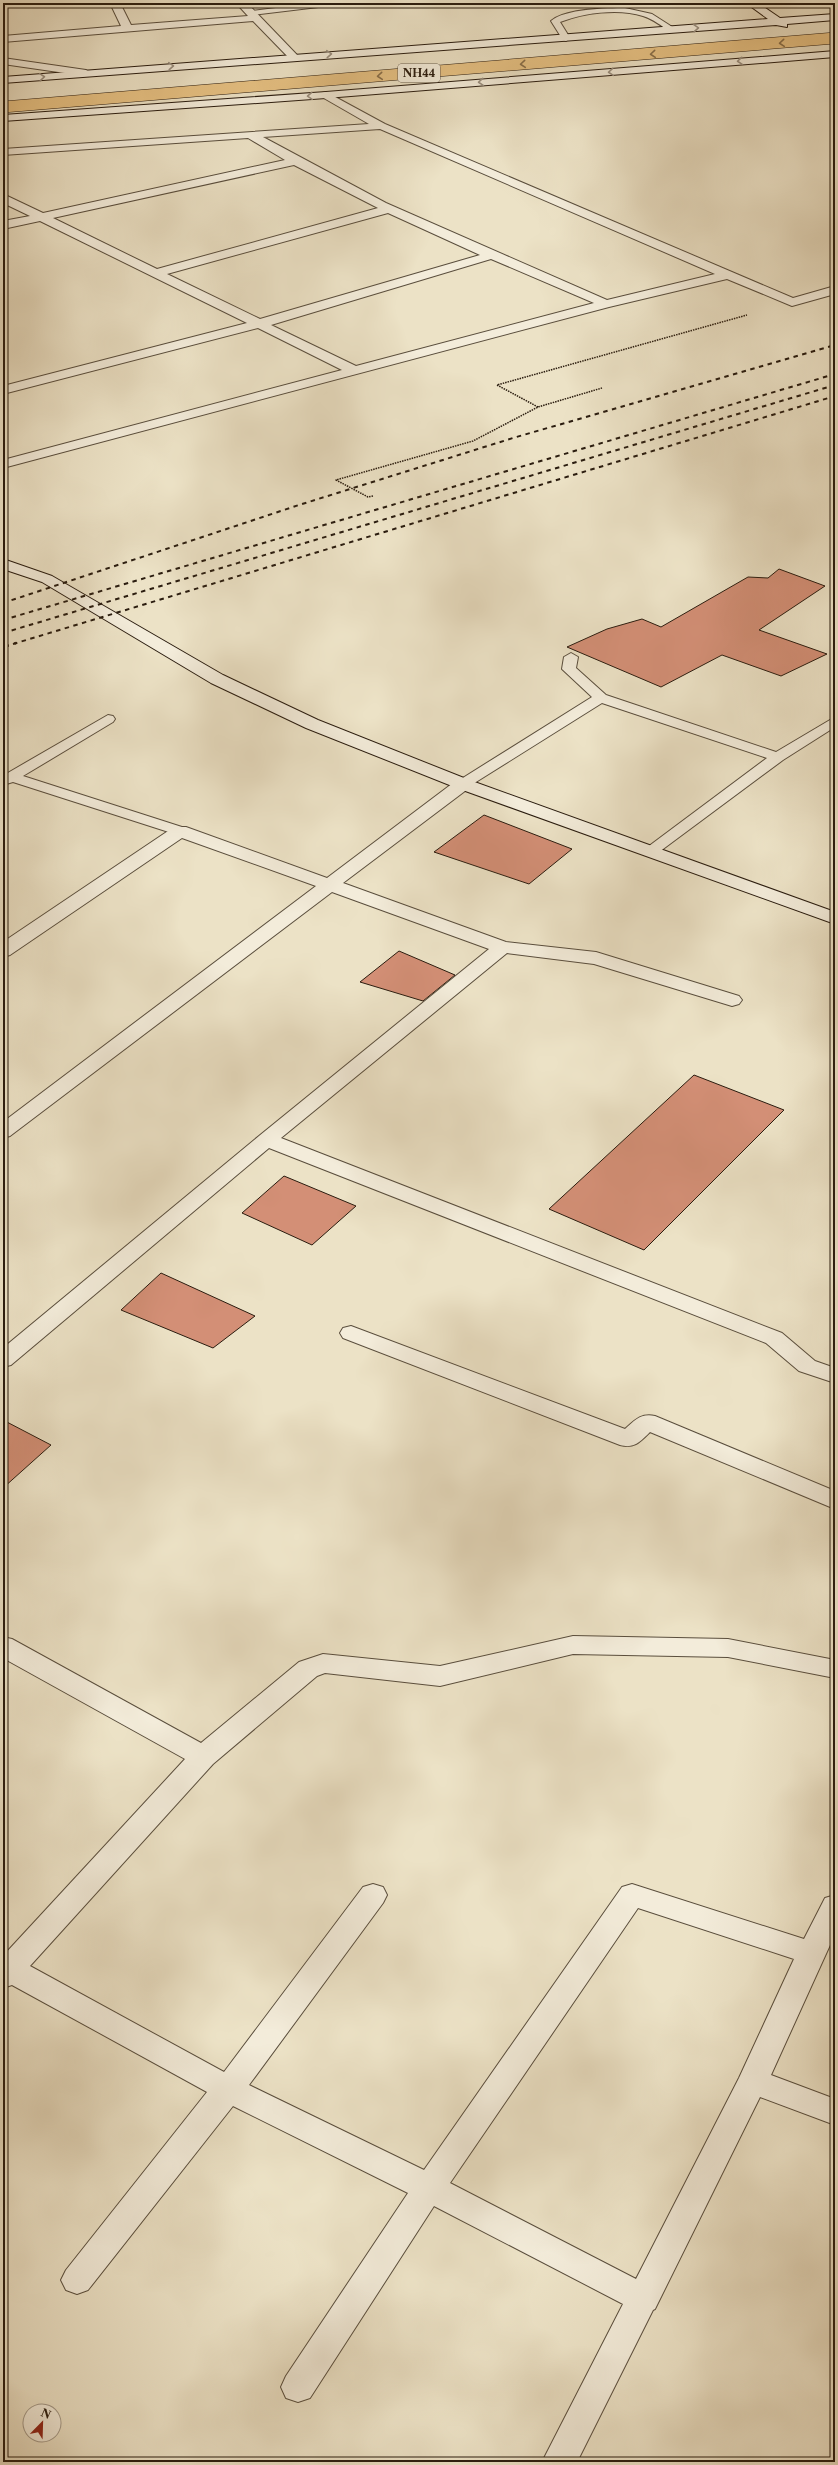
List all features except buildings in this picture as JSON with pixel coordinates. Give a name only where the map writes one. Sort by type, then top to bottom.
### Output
[{"type":"highway","name":"NH44","points":[[274,71],[835,27]]},
{"type":"highway","name":"NH44","points":[[3,107],[835,38]]},
{"type":"street","points":[[115,3],[128,29]]},
{"type":"street","points":[[241,3],[294,57]]},
{"type":"street","points":[[751,3],[778,22],[832,54]]},
{"type":"street","points":[[3,39],[128,29],[253,16]]},
{"type":"street","points":[[3,80],[294,57],[835,18]]},
{"type":"street","points":[[3,118],[326,95],[832,54]]},
{"type":"street","points":[[3,61],[86,73]]},
{"type":"street","points":[[326,95],[381,126],[792,302],[835,290]]},
{"type":"street","points":[[3,152],[381,126]]},
{"type":"street","points":[[252,136],[294,162],[389,209],[606,304]]},
{"type":"street","points":[[3,225],[294,162]]},
{"type":"street","points":[[3,198],[355,371]]},
{"type":"street","points":[[157,273],[389,209]]},
{"type":"street","points":[[3,390],[259,324],[492,255]]},
{"type":"street","points":[[4,462],[606,304],[726,275]]},
{"type":"street","points":[[3,564],[47,579],[216,679],[312,724],[463,784],[835,918]]},
{"type":"street","points":[[3,1132],[333,885],[463,784]]},
{"type":"street","points":[[3,951],[180,831],[503,947],[596,958],[732,1000]]},
{"type":"street","points":[[3,1360],[266,1140],[503,947]]},
{"type":"street","points":[[266,1140],[774,1338],[807,1366],[835,1376]]},
{"type":"street","points":[[350,1333],[628,1439],[647,1422],[835,1501]]},
{"type":"street","points":[[644,2298],[429,2188],[228,2089],[6,1973],[203,1757],[308,1669],[323,1664],[440,1676],[573,1645],[728,1648],[835,1669]]},
{"type":"street","points":[[3,1646],[203,1757]]},
{"type":"street","points":[[78,2280],[228,2089],[373,1895]]},
{"type":"street","points":[[298,2387],[429,2188],[632,1895],[811,1953]]},
{"type":"street","points":[[559,2462],[644,2298],[753,2081],[811,1953],[835,1906]]},
{"type":"street","points":[[753,2081],[835,2112]]},
{"type":"lane","points":[[253,16],[285,7],[336,3]]},
{"type":"lane","points":[[566,38],[555,21],[568,15],[628,11],[647,14],[673,30]]},
{"type":"lane","points":[[571,657],[569,670],[601,698],[778,757]]},
{"type":"lane","points":[[463,784],[601,698]]},
{"type":"lane","points":[[7,780],[108,719]]},
{"type":"lane","points":[[650,852],[778,757],[835,722]]},
{"type":"lane","points":[[7,780],[180,831]]},
{"type":"path","points":[[538,406],[497,386],[792,302]]},
{"type":"path","points":[[372,496],[368,498],[336,480],[473,441],[538,406],[602,388]]},
{"type":"railway","points":[[3,603],[299,505],[513,438],[835,345]]},
{"type":"railway","points":[[3,620],[835,374]]},
{"type":"railway","points":[[3,633],[835,385]]},
{"type":"railway","points":[[13,644],[835,396]]},
{"type":"railway","points":[[3,647],[16,643]]}]
